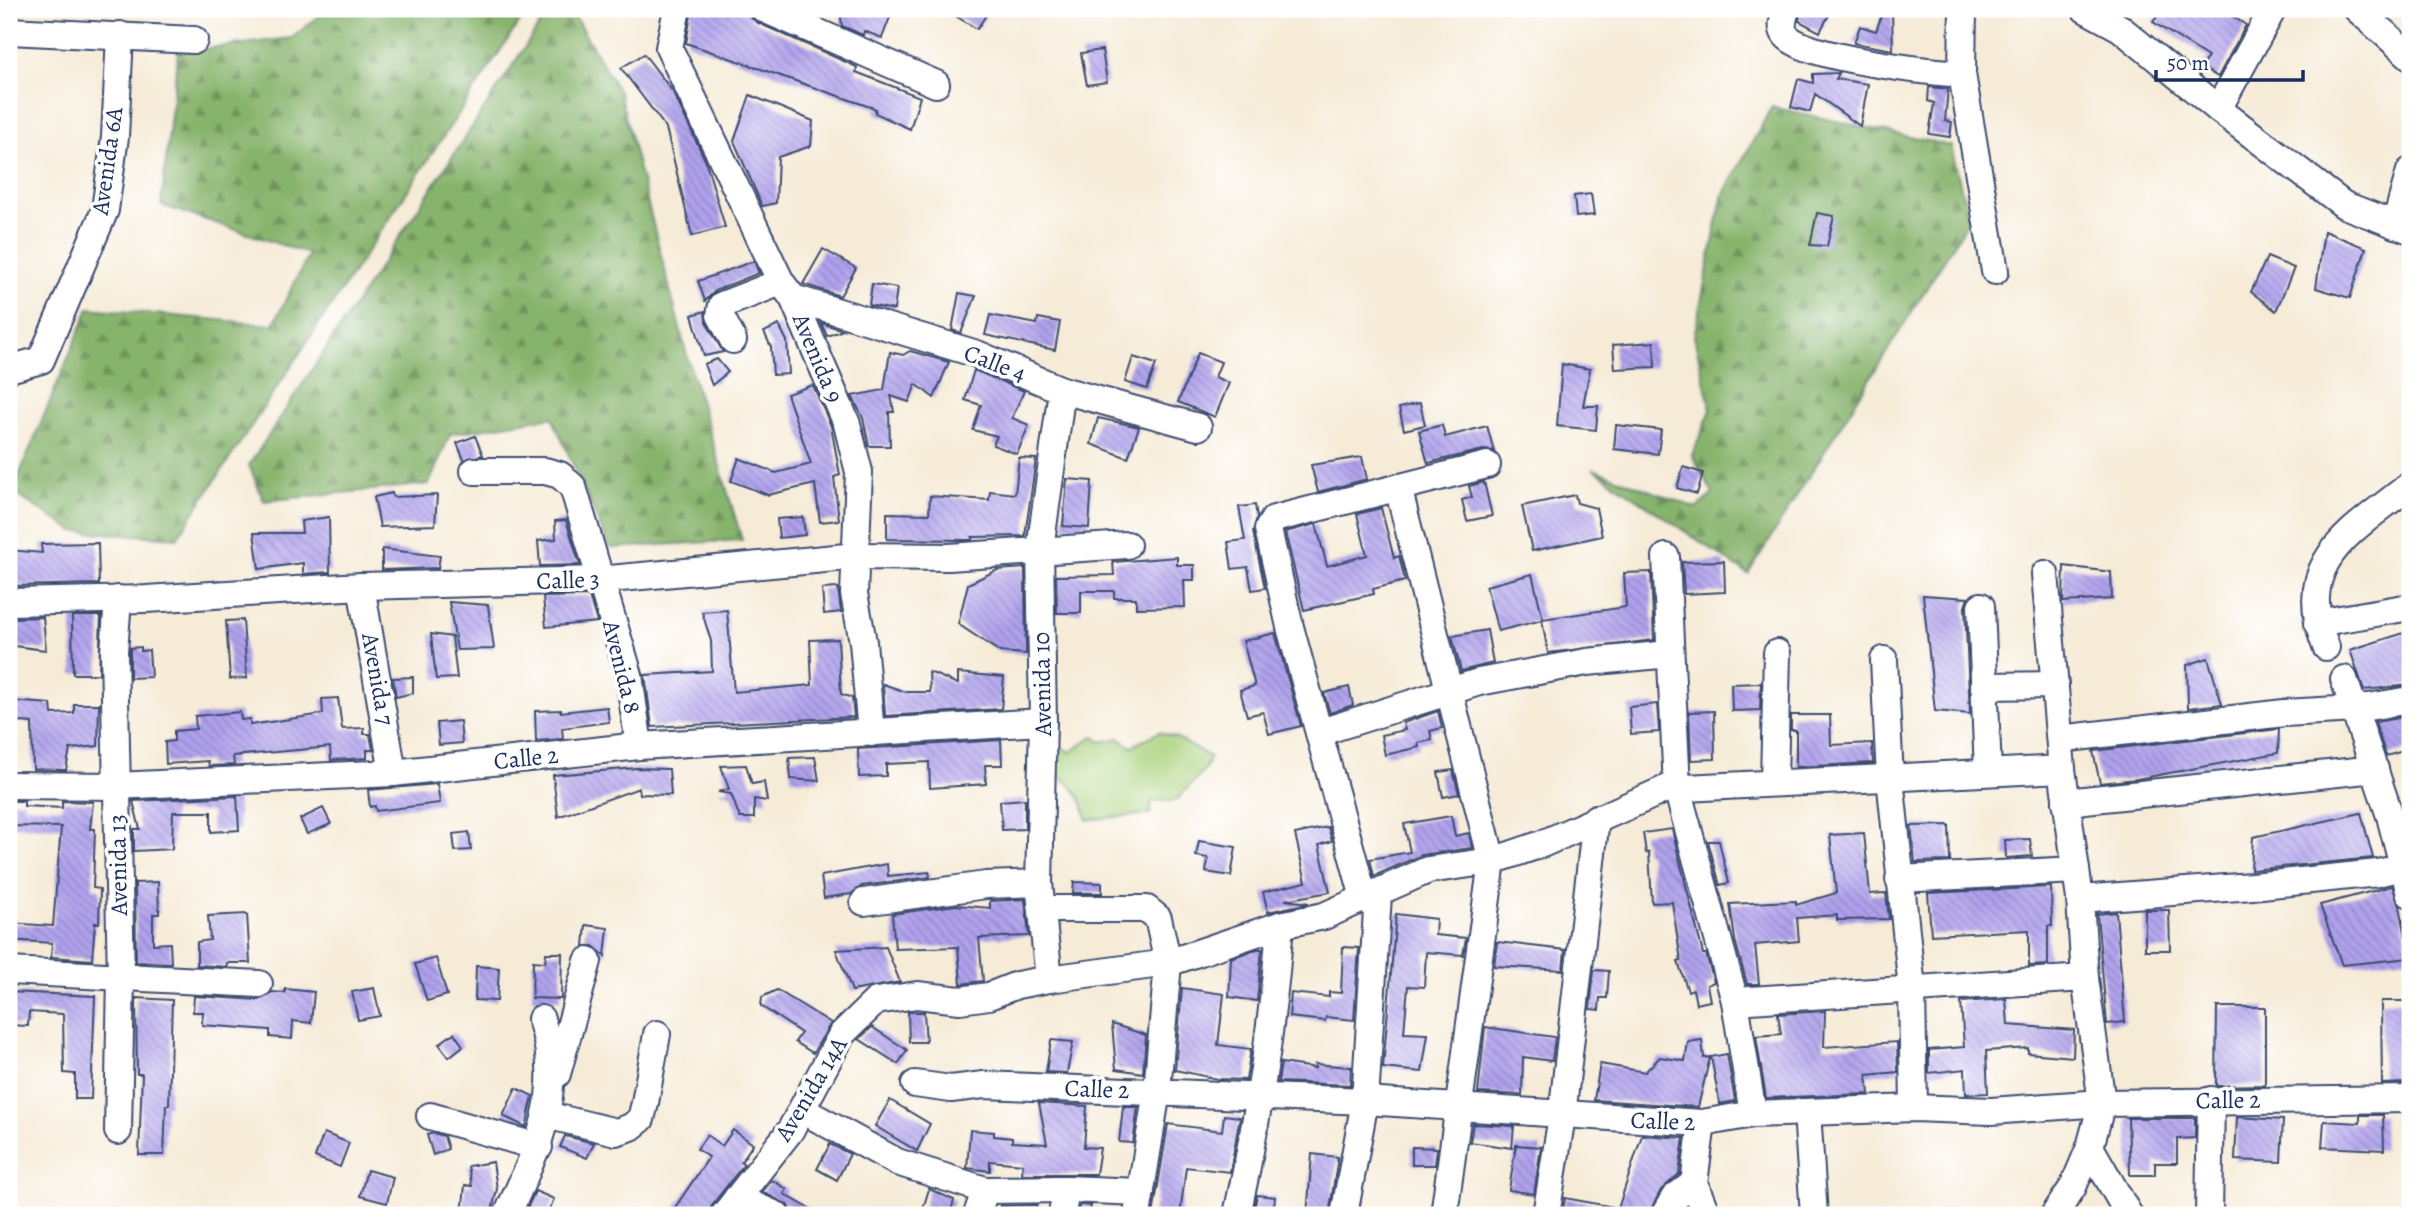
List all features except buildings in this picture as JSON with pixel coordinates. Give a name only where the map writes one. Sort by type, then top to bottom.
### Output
[{"type":"street","name":"Avenida 9","points":[[677,9],[669,48],[787,290],[847,424],[859,472],[854,594],[863,642],[871,733]]},
{"type":"street","points":[[764,9],[936,83]]},
{"type":"street","points":[[1786,9],[1782,23],[1786,36],[1796,43],[1832,55],[1917,70],[1962,74]]},
{"type":"street","points":[[1963,9],[1962,74],[1995,271]]},
{"type":"street","points":[[2085,9],[2127,18],[2218,109],[2344,205],[2403,228],[2410,171]]},
{"type":"street","points":[[2218,109],[2273,9]]},
{"type":"street","points":[[2373,14],[2410,56]]},
{"type":"street","points":[[9,31],[194,40]]},
{"type":"street","name":"Avenida 6A","points":[[9,369],[41,360],[105,210],[115,137],[120,35]]},
{"type":"street","points":[[733,340],[719,315],[722,305],[787,290]]},
{"type":"street","name":"Calle 4","points":[[787,290],[977,354],[1062,390],[1198,427]]},
{"type":"street","name":"Avenida 10","points":[[1049,979],[1040,883],[1043,722],[1040,549],[1062,390]]},
{"type":"street","points":[[1344,1215],[1365,1101],[1371,896],[1290,627],[1268,529],[1274,519],[1488,465]]},
{"type":"street","name":"Avenida 8","points":[[474,471],[545,471],[560,475],[573,487],[629,676],[639,746]]},
{"type":"street","points":[[2410,485],[2358,526],[2324,562],[2316,581],[2321,635],[2410,607]]},
{"type":"street","points":[[1398,487],[1451,692],[1474,798],[1492,860],[1444,1215]]},
{"type":"street","name":"Calle 3","points":[[9,602],[361,586],[599,580],[857,556],[949,557],[1127,545]]},
{"type":"street","points":[[1666,557],[1677,788],[1735,1001],[1753,1114]]},
{"type":"street","points":[[2045,574],[2062,769],[2080,899],[2085,978],[2102,1103],[2090,1147],[2073,1187],[2054,1215]]},
{"type":"street","name":"Avenida 7","points":[[361,586],[393,773]]},
{"type":"street","name":"Avenida 13","points":[[118,599],[114,652],[121,977],[118,1131]]},
{"type":"street","points":[[1981,606],[1988,772]]},
{"type":"street","points":[[1774,782],[1777,653]]},
{"type":"street","points":[[1321,732],[1479,682],[1587,662],[1670,654]]},
{"type":"street","points":[[1884,660],[1890,778],[1912,989],[1914,1108]]},
{"type":"street","points":[[2344,679],[2375,769],[2400,814],[2410,894]]},
{"type":"street","points":[[1984,686],[2055,685]]},
{"type":"street","points":[[2060,739],[2284,713],[2356,709],[2410,700]]},
{"type":"street","name":"Calle 2","points":[[9,785],[116,786],[393,773],[639,746],[1043,722]]},
{"type":"street","name":"Avenida 14A","points":[[731,1207],[790,1131],[842,1034],[876,1002],[917,995],[960,1000],[989,996],[1017,985],[1049,979],[1168,963],[1280,925],[1324,916],[1427,870],[1492,860],[1542,844],[1666,789],[2062,769]]},
{"type":"street","points":[[2067,802],[2375,769]]},
{"type":"street","points":[[1546,1215],[1562,1116],[1596,818]]},
{"type":"street","points":[[2080,899],[2264,885],[2378,873],[2407,866]]},
{"type":"street","points":[[1899,879],[2076,870]]},
{"type":"street","points":[[864,902],[986,885],[1040,883]]},
{"type":"street","points":[[802,1110],[897,1162],[981,1203],[1066,1189],[1139,1204],[1157,1091],[1168,963],[1158,918],[1147,909],[1043,909]]},
{"type":"street","points":[[1237,1215],[1261,1099],[1274,1009],[1280,925]]},
{"type":"street","points":[[507,1215],[539,1147],[588,961]]},
{"type":"street","points":[[9,971],[259,984]]},
{"type":"street","points":[[1735,1001],[2085,978]]},
{"type":"street","points":[[541,1019],[547,1038],[549,1105]]},
{"type":"street","points":[[549,1105],[616,1132],[631,1127],[641,1119],[657,1034]]},
{"type":"street","name":"Calle 2","points":[[915,1084],[951,1089],[984,1085],[1157,1091],[1261,1099],[1365,1101],[1459,1106],[1562,1116],[1702,1123],[1753,1114],[1914,1108],[1991,1111],[2102,1103],[2410,1099]]},
{"type":"street","points":[[2209,1215],[2211,1100]]},
{"type":"street","points":[[1807,1112],[1814,1215]]},
{"type":"street","points":[[430,1116],[539,1147]]},
{"type":"street","points":[[1702,1123],[1694,1183],[1707,1215]]},
{"type":"street","points":[[2090,1147],[2129,1215]]},
{"type":"street","points":[[1664,1215],[1674,1198],[1694,1183]]},
{"type":"street","points":[[1062,1215],[1066,1189]]},
{"type":"street","points":[[731,1207],[776,1215]]},
{"type":"green space","points":[[327,9],[528,9],[177,538],[74,531],[12,492],[89,308],[273,325],[309,254],[161,205],[178,52],[292,38]]},
{"type":"green space","points":[[550,9],[570,9],[619,92],[688,360],[742,540],[610,548],[552,417],[450,434],[429,484],[264,501],[249,465]]},
{"type":"green space","points":[[1772,107],[1951,146],[1969,220],[1748,574],[1593,469],[1696,508],[1713,494],[1692,455],[1711,410],[1694,337],[1722,197]]},
{"type":"green space","points":[[1159,732],[1177,738],[1210,757],[1205,769],[1176,801],[1152,801],[1150,814],[1087,820],[1083,804],[1076,792],[1052,772],[1053,744],[1071,752],[1093,736],[1101,742],[1119,738],[1131,747]]}]
